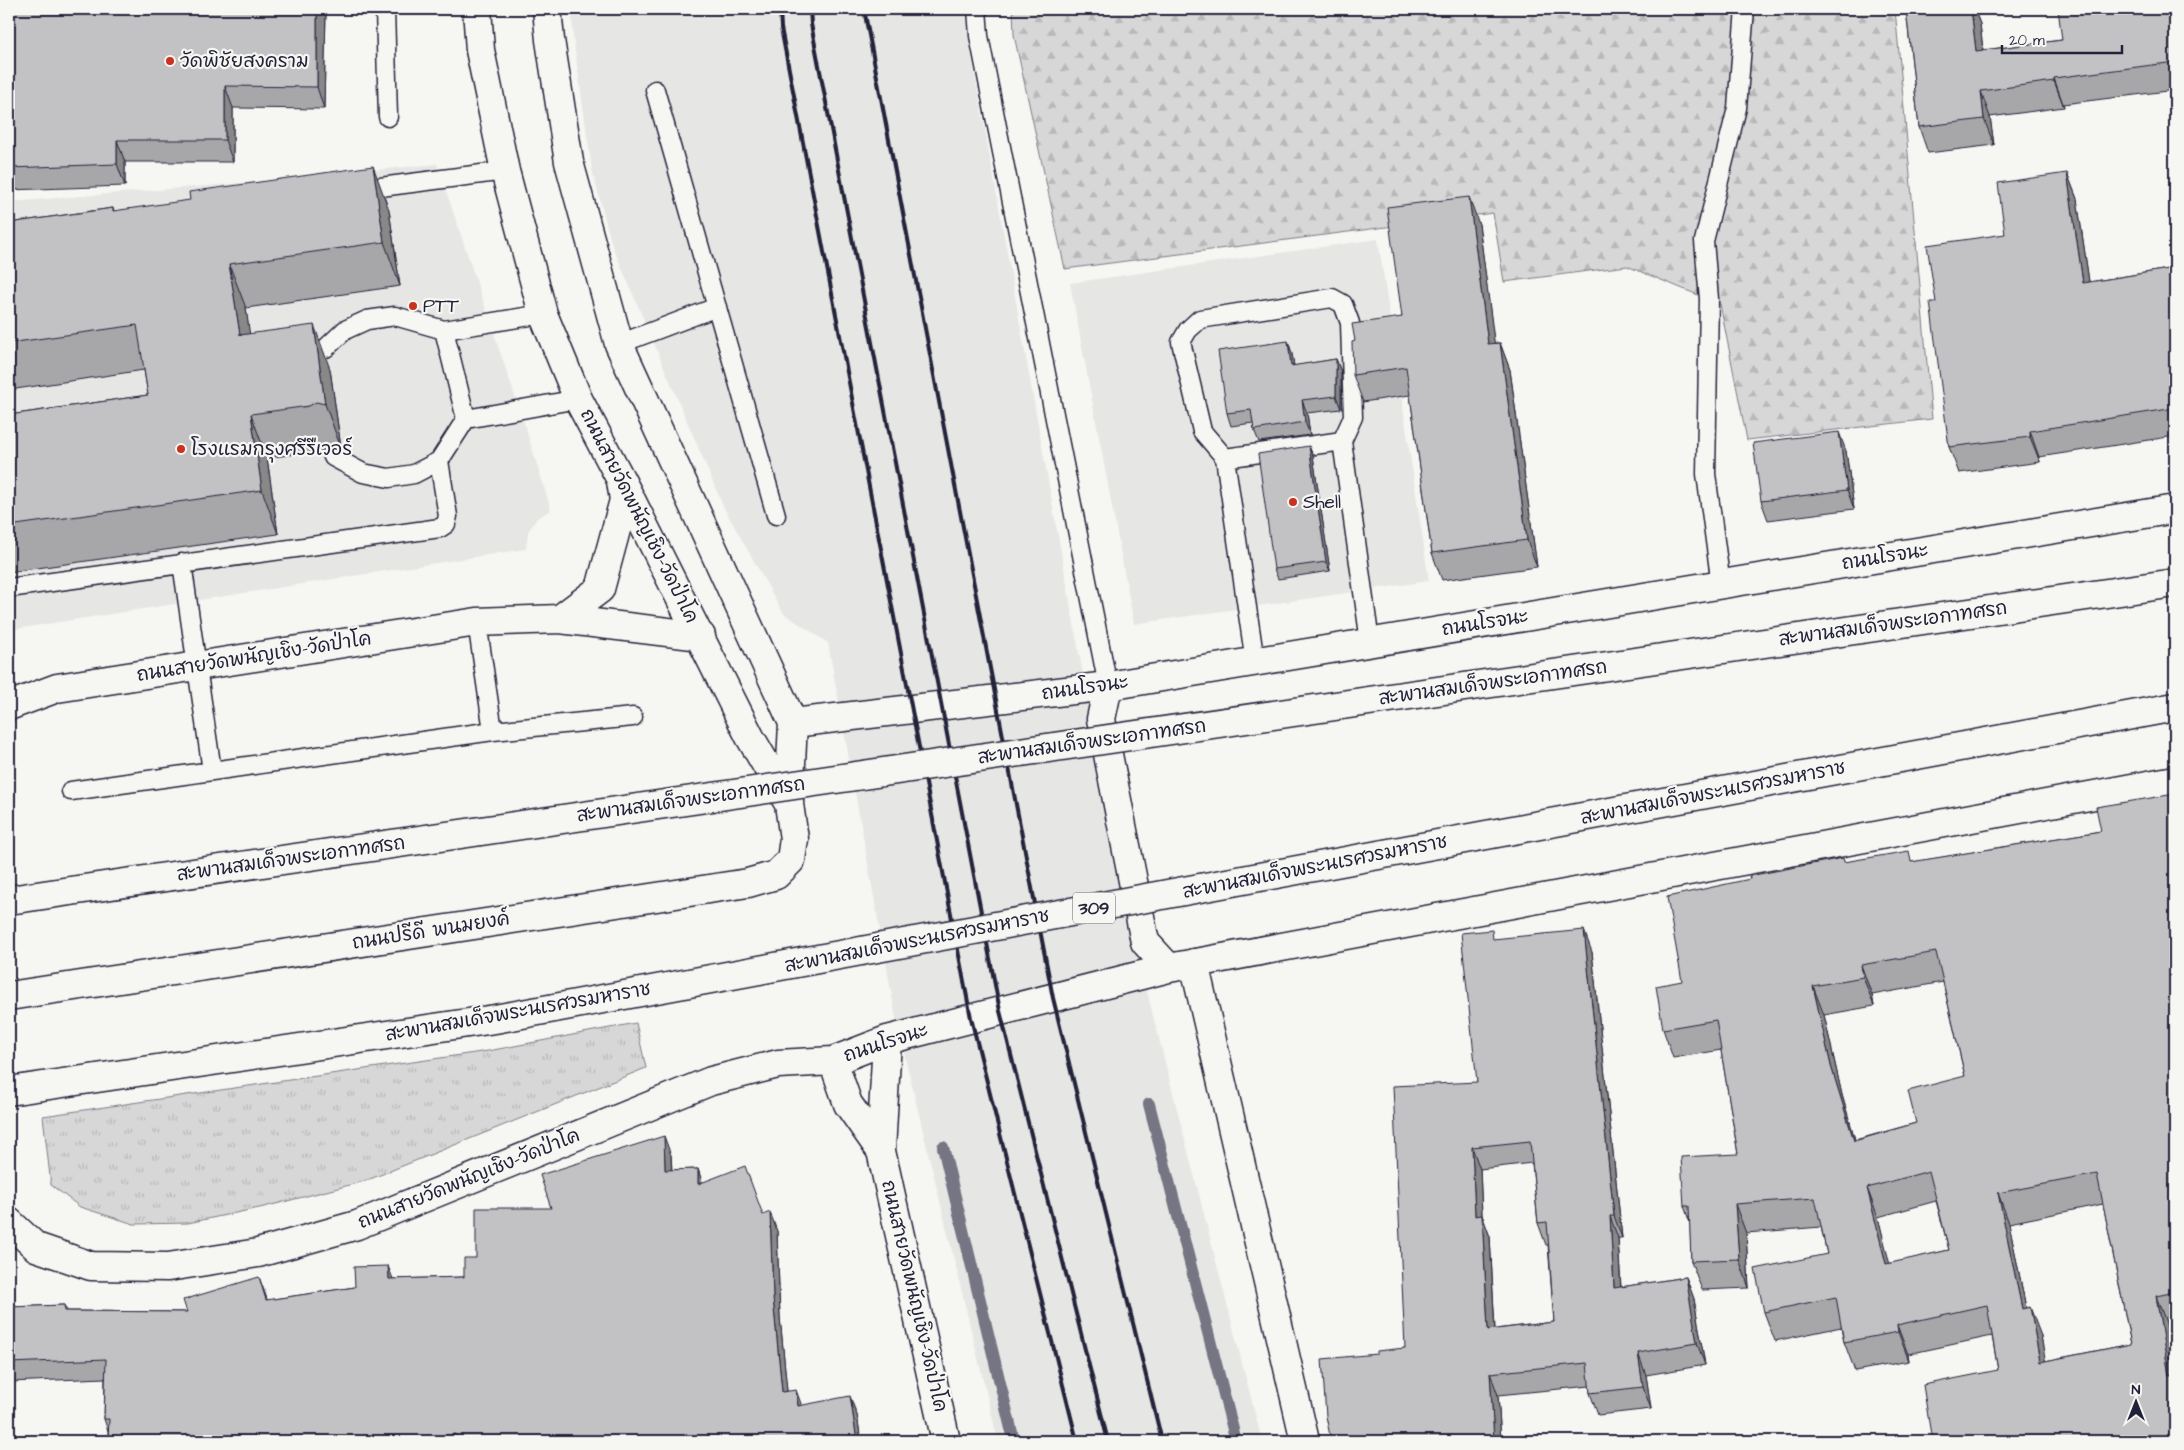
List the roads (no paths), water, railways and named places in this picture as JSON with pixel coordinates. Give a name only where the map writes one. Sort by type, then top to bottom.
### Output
[{"type":"main road","name":"ถนนสายวัดพนัญเชิง-วัดป่าโค","points":[[477,9],[480,50],[505,171],[543,314],[578,399],[700,636]]},
{"type":"main road","points":[[547,9],[569,162],[619,344],[793,723],[789,804]]},
{"type":"main road","points":[[560,619],[600,589],[624,500],[620,478]]},
{"type":"main road","name":"ถนนโรจนะ","points":[[793,723],[1108,686],[2175,509]]},
{"type":"main road","name":"สะพานสมเด็จพระเอกาทศรถ","points":[[9,900],[2175,583]]},
{"type":"main road","name":"ถนนสายวัดพนัญเชิง-วัดป่าโค","points":[[9,706],[57,688],[477,622],[560,619],[700,636]]},
{"type":"main road","points":[[700,636],[750,737],[789,804]]},
{"type":"main road","points":[[1108,686],[1100,719],[1145,942],[1182,965],[1305,1441]]},
{"type":"main road","name":"สะพานสมเด็จพระนเรศวรมหาราช","points":[[9,1091],[495,1019],[2175,707]]},
{"type":"main road","name":"ถนนโรจนะ","points":[[833,1061],[887,1040],[1182,965],[2175,780]]},
{"type":"main road","name":"ถนนปรีดี พนมยงค์","points":[[14,995],[748,883],[776,875],[790,860],[794,839],[789,804]]},
{"type":"main road","name":"ถนนสายวัดพนัญเชิง-วัดป่าโค","points":[[887,1040],[881,1151],[946,1441]]},
{"type":"main road","name":"ถนนสายวัดพนัญเชิง-วัดป่าโค","points":[[9,1222],[36,1247],[92,1266],[168,1267],[258,1253],[357,1225],[711,1081],[778,1064],[833,1061],[848,1104],[881,1151]]},
{"type":"lane","points":[[385,9],[388,117]]},
{"type":"lane","points":[[977,9],[979,36],[1108,686]]},
{"type":"lane","points":[[1721,585],[1706,474],[1709,299],[1704,241],[1737,108],[1745,9]]},
{"type":"lane","points":[[655,90],[776,515]]},
{"type":"lane","points":[[340,192],[505,171]]},
{"type":"lane","points":[[1255,662],[1226,458],[1202,431],[1182,342],[1188,330],[1200,319],[1332,298],[1343,304],[1350,323],[1353,417],[1342,441],[1370,642]]},
{"type":"lane","points":[[619,344],[717,307]]},
{"type":"lane","points":[[326,348],[344,330],[366,320],[395,316],[444,330],[543,314]]},
{"type":"lane","points":[[333,456],[363,473],[388,478],[414,474],[439,461],[466,419],[444,330]]},
{"type":"lane","points":[[466,419],[578,399]]},
{"type":"lane","points":[[1226,458],[1342,441]]},
{"type":"lane","points":[[9,588],[440,528],[446,524],[448,516],[439,461]]},
{"type":"lane","points":[[182,563],[212,771]]},
{"type":"lane","points":[[477,622],[493,731]]},
{"type":"lane","points":[[71,791],[493,731],[633,717]]},
{"type":"waterway","points":[[1149,1104],[1236,1441]]},
{"type":"waterway","points":[[943,1147],[1014,1441]]},
{"type":"railway","points":[[780,9],[781,28],[971,1018],[1077,1441]]},
{"type":"railway","points":[[810,9],[811,24],[1000,1011],[1108,1441]]},
{"type":"railway","points":[[864,9],[1053,998],[1162,1441]]},
{"type":"place","name":"วัดพิชัยสงคราม","points":[[170,61]]},
{"type":"place","name":"PTT","points":[[413,306]]},
{"type":"place","name":"โรงแรมกรุงศรีรืเวอร์","points":[[181,449]]},
{"type":"place","name":"Shell","points":[[1293,502]]}]
